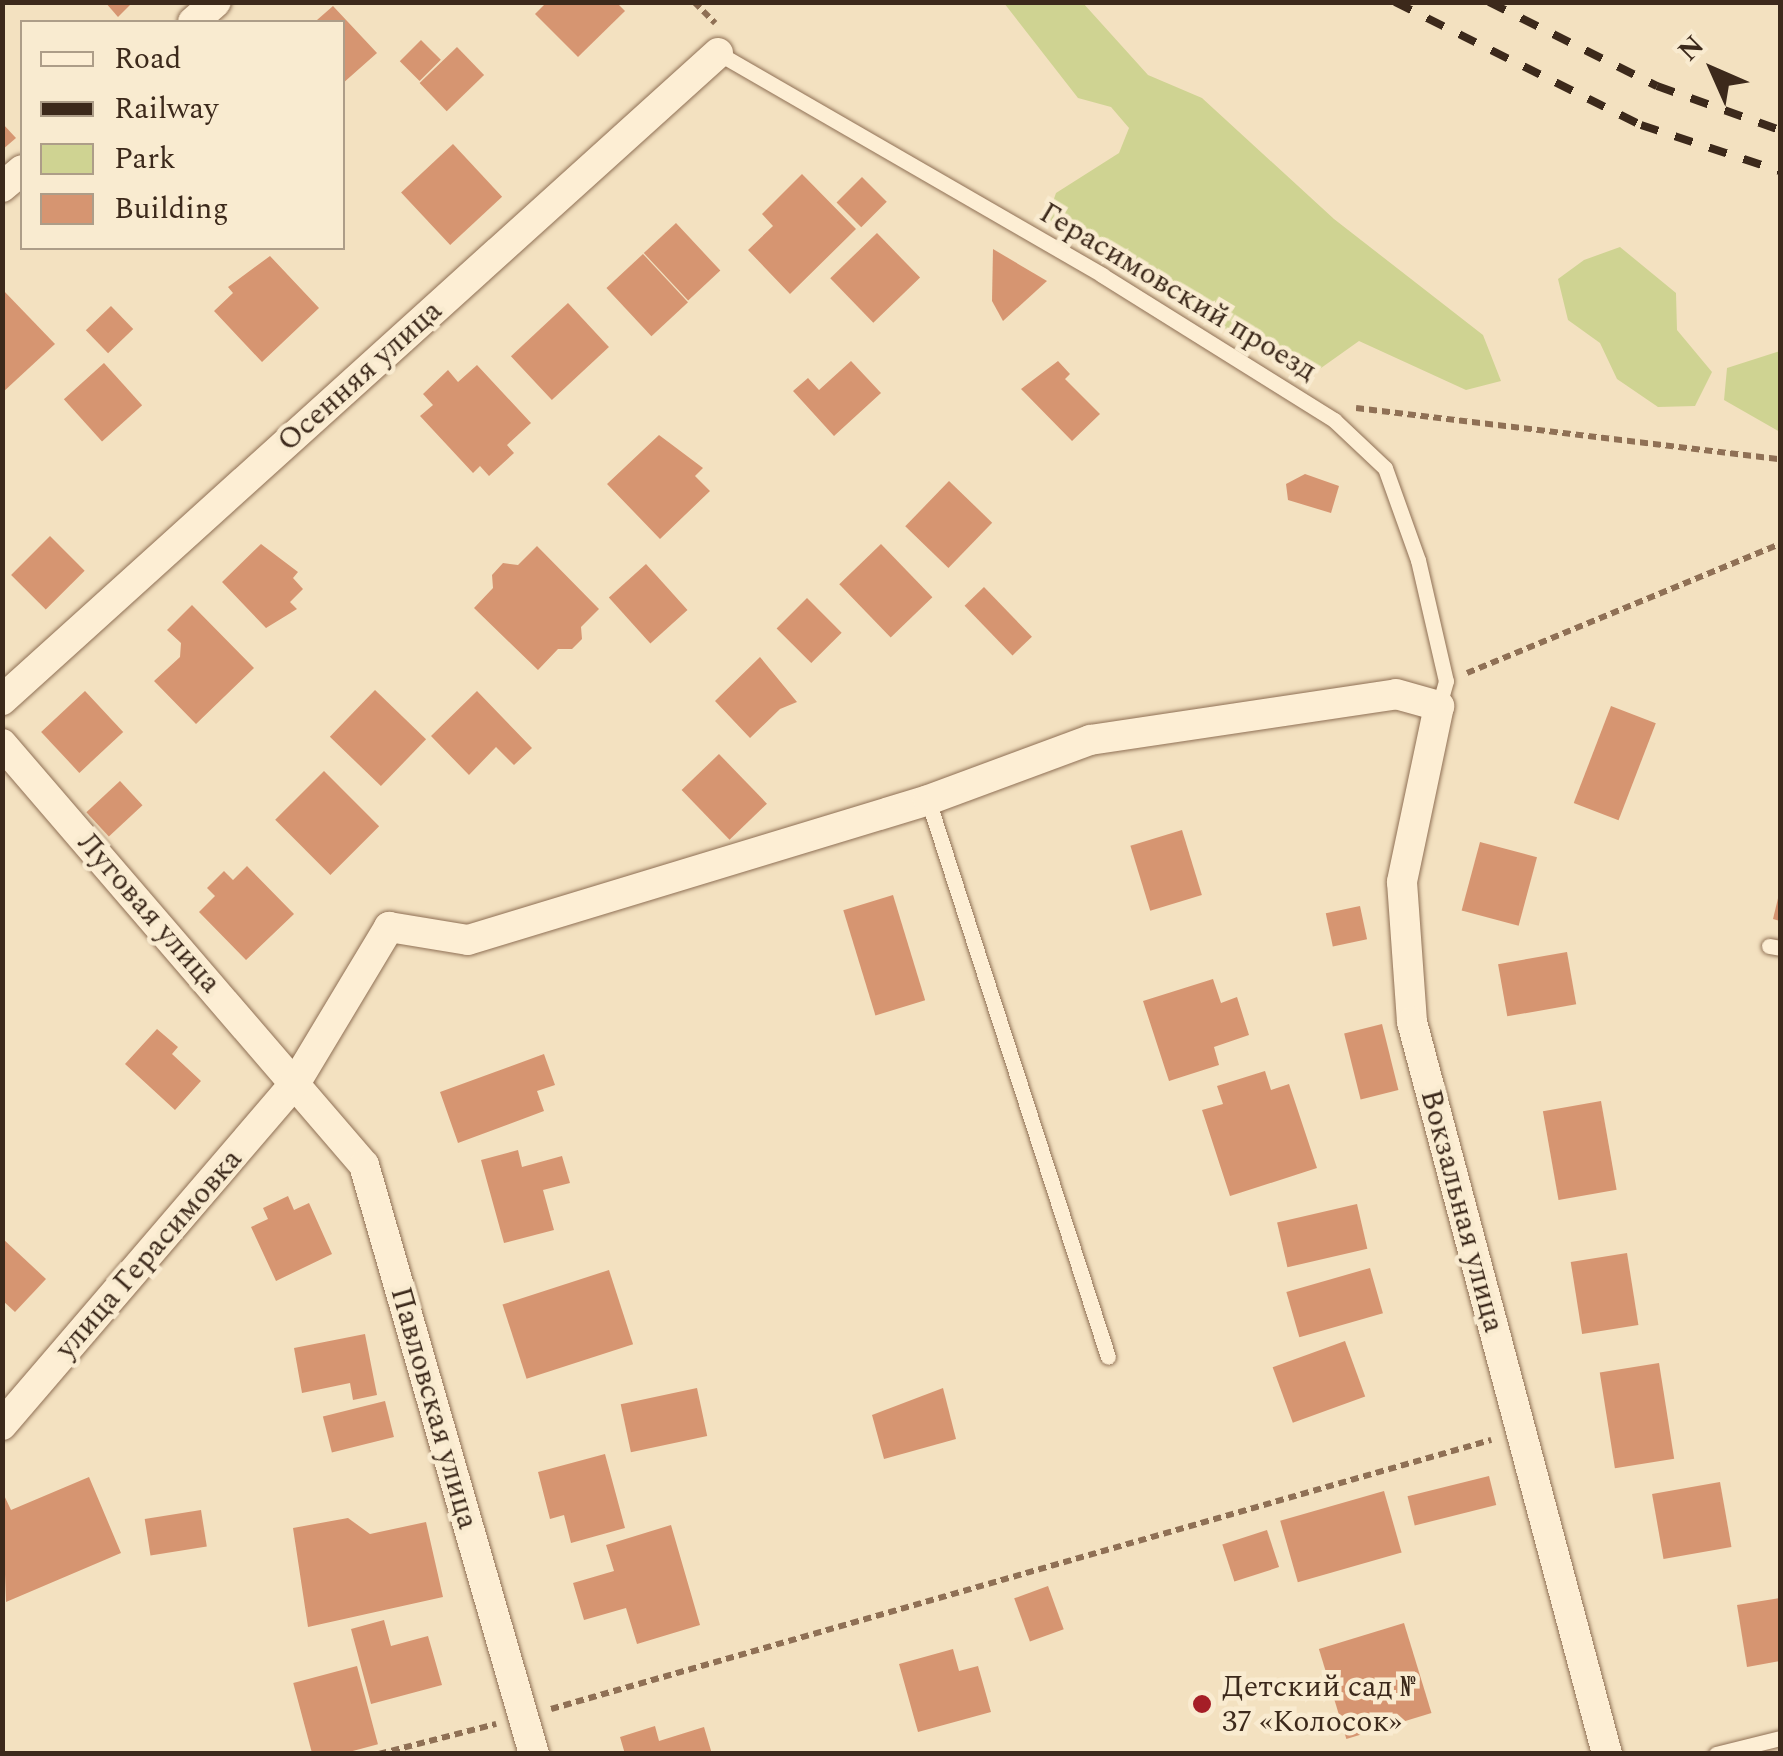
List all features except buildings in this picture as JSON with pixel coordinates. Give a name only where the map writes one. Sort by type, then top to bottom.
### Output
[{"type":"street","points":[[195,20],[216,2]]},
{"type":"street","name":"Осенняя улица","points":[[2,700],[718,53]]},
{"type":"street","points":[[928,800],[1090,740],[1396,694],[1443,694]]},
{"type":"street","name":"Вокзальная улица","points":[[1443,694],[1402,882],[1412,1022],[1607,1754]]},
{"type":"street","name":"Луговая улица","points":[[2,744],[296,1082]]},
{"type":"street","name":"улица Герасимовка","points":[[2,1425],[296,1082],[389,927],[468,940],[928,800]]},
{"type":"street","name":"Павловская улица","points":[[296,1082],[364,1165],[534,1754]]},
{"type":"lane","name":"Герасимовский проезд","points":[[718,53],[1102,275],[1305,402],[1384,468],[1418,560],[1443,694]]},
{"type":"lane","points":[[928,800],[1108,1357]]},
{"type":"lane","points":[[1716,1754],[1780,1738]]},
{"type":"path","points":[[1305,402],[1780,459]]},
{"type":"path","points":[[1443,694],[1780,544]]},
{"type":"path","points":[[379,1754],[1521,1432]]},
{"type":"green space","points":[[1004,3],[1083,3],[1148,75],[1202,98],[1334,219],[1483,335],[1501,381],[1466,390],[1359,341],[1314,373],[1286,370],[1127,262],[1057,233],[1048,216],[1056,193],[1119,153],[1129,128],[1111,107],[1078,98]]},
{"type":"green space","points":[[1620,247],[1676,293],[1677,330],[1712,372],[1695,406],[1658,407],[1617,379],[1600,343],[1568,320],[1558,279],[1584,260]]},
{"type":"green space","points":[[1780,351],[1780,432],[1724,400],[1727,368]]},
{"type":"railway","points":[[1395,2],[1641,125],[1780,171]]},
{"type":"railway","points":[[1489,2],[1657,86],[1780,130]]},
{"type":"place","name":"Детский сад № 37 «Колосок»","points":[[1202,1704]]}]
